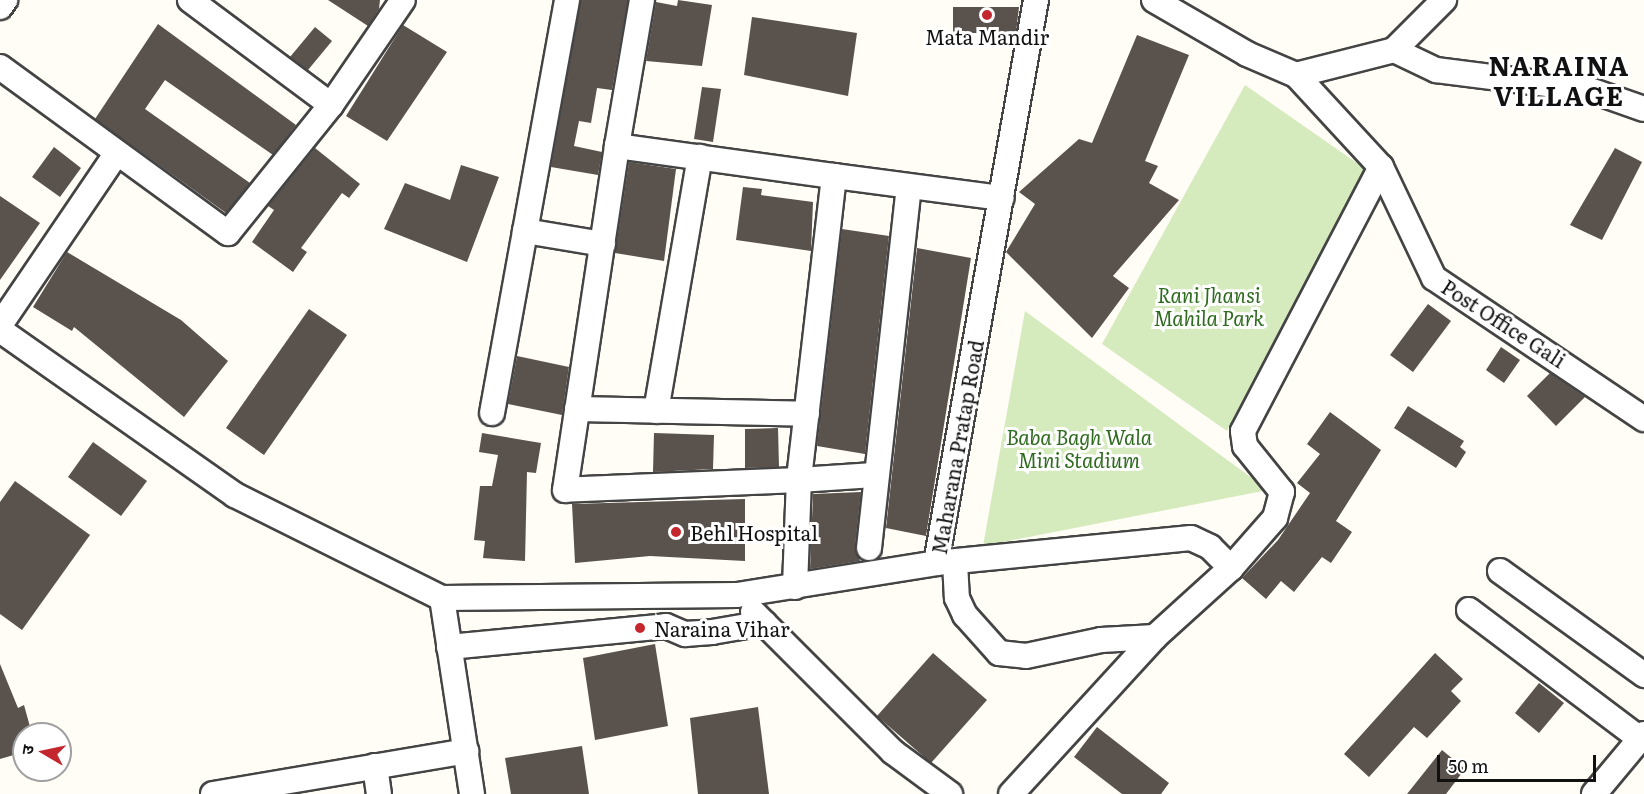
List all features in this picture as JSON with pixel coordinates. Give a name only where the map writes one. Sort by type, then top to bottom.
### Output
[{"type":"street","points":[[0,8],[5,0]]},
{"type":"street","points":[[190,0],[331,105]]},
{"type":"street","points":[[0,67],[116,154],[228,233],[331,105],[403,0]]},
{"type":"street","points":[[492,413],[567,0]]},
{"type":"street","points":[[642,0],[617,146],[565,490],[874,475]]},
{"type":"street","name":"Maharana Pratap Road","points":[[442,598],[736,595],[946,563],[1002,198],[1036,0]]},
{"type":"street","points":[[1154,0],[1247,54],[1296,75],[1394,50],[1444,0]]},
{"type":"street","points":[[1394,50],[1436,70],[1587,89],[1644,109]]},
{"type":"street","name":"Post Office Gali","points":[[1296,75],[1381,167],[1434,278],[1644,418]]},
{"type":"street","points":[[617,146],[1002,198]]},
{"type":"street","points":[[0,325],[116,154]]},
{"type":"street","points":[[656,411],[700,157]]},
{"type":"street","points":[[1011,794],[1155,637],[1231,568],[1275,518],[1282,492],[1245,446],[1243,431],[1381,167]]},
{"type":"street","points":[[795,587],[799,480],[834,176]]},
{"type":"street","points":[[869,548],[874,475],[909,187]]},
{"type":"street","points":[[525,231],[603,244]]},
{"type":"street","points":[[0,330],[235,495],[442,598],[472,794]]},
{"type":"street","points":[[577,410],[807,414]]},
{"type":"street","points":[[1155,637],[1101,640],[1026,656],[999,653],[965,615],[946,563],[1191,538],[1210,547],[1231,568]]},
{"type":"street","points":[[1500,571],[1644,675]]},
{"type":"street","points":[[736,595],[893,752],[950,794]]},
{"type":"street","points":[[1469,610],[1642,736],[1594,794]]},
{"type":"street","points":[[450,647],[666,626],[686,634],[764,623]]},
{"type":"street","points":[[213,794],[465,751]]},
{"type":"street","points":[[375,766],[379,794]]},
{"type":"green space","name":"Rani Jhansi Mahila Park","points":[[1245,85],[1367,170],[1227,431],[1102,344]]},
{"type":"green space","name":"Baba Bagh Wala Mini Stadium","points":[[1025,311],[1268,490],[983,546]]},
{"type":"building","points":[[328,0],[380,0],[379,9],[368,26]]},
{"type":"building","points":[[581,0],[628,0],[612,90],[597,88],[591,123],[579,121],[574,146],[602,152],[598,175],[551,167]]},
{"type":"building","points":[[678,0],[712,5],[702,66],[646,61],[656,2],[677,6]]},
{"type":"building","name":"Mata Mandir","points":[[953,7],[1019,7],[1016,33],[953,33]]},
{"type":"building","points":[[752,17],[857,33],[848,96],[744,75]]},
{"type":"building","points":[[158,24],[296,125],[273,155],[165,80],[145,109],[250,183],[226,213],[95,119]]},
{"type":"building","points":[[403,25],[447,52],[387,141],[346,116]]},
{"type":"building","points":[[315,27],[332,41],[308,70],[290,57]]},
{"type":"building","points":[[1137,35],[1189,55],[1145,161],[1158,166],[1149,183],[1179,200],[1113,276],[1129,288],[1092,338],[1006,252],[1035,204],[1019,192],[1079,139],[1092,143]]},
{"type":"building","points":[[702,87],[721,89],[713,142],[694,139]]},
{"type":"building","points":[[54,147],[81,168],[60,197],[32,177]]},
{"type":"building","points":[[315,148],[360,184],[349,198],[342,193],[301,248],[307,252],[293,272],[252,242],[274,210],[268,206]]},
{"type":"building","points":[[1615,148],[1642,162],[1602,240],[1570,225]]},
{"type":"building","points":[[629,162],[676,169],[664,261],[615,253]]},
{"type":"building","points":[[461,165],[499,177],[467,262],[384,229],[405,183],[450,200]]},
{"type":"building","points":[[743,187],[762,189],[761,195],[813,202],[811,251],[736,240]]},
{"type":"building","points":[[0,196],[40,223],[0,280]]},
{"type":"building","points":[[842,229],[889,236],[865,454],[817,446]]},
{"type":"building","points":[[917,248],[971,258],[926,536],[886,528]]},
{"type":"building","points":[[67,252],[181,320],[228,361],[184,417],[74,327],[72,331],[33,307]]},
{"type":"building","points":[[1428,304],[1451,321],[1413,372],[1390,355]]},
{"type":"building","points":[[309,309],[347,335],[264,455],[226,428]]},
{"type":"building","points":[[1501,347],[1520,360],[1504,383],[1486,370]]},
{"type":"building","points":[[517,356],[569,367],[562,415],[508,404]]},
{"type":"building","points":[[1550,373],[1585,397],[1556,426],[1527,396]]},
{"type":"building","points":[[1408,406],[1464,441],[1460,447],[1466,452],[1456,468],[1394,428]]},
{"type":"building","points":[[1330,412],[1381,450],[1336,521],[1352,532],[1331,563],[1322,557],[1294,592],[1281,581],[1266,599],[1242,578],[1278,540],[1310,493],[1297,483],[1320,454],[1307,444]]},
{"type":"building","points":[[778,428],[779,467],[745,468],[745,429]]},
{"type":"building","points":[[482,433],[541,443],[536,473],[527,472],[525,561],[483,558],[485,541],[474,540],[480,486],[492,486],[498,455],[479,452]]},
{"type":"building","points":[[654,433],[714,435],[713,469],[653,472]]},
{"type":"building","points":[[93,442],[147,481],[121,516],[68,477]]},
{"type":"building","points":[[15,481],[90,535],[22,630],[0,614],[0,502]]},
{"type":"building","points":[[861,492],[855,546],[860,561],[810,569],[813,494]]},
{"type":"building","points":[[745,499],[745,561],[650,556],[575,563],[572,504]]},
{"type":"building","points":[[655,644],[668,726],[595,740],[583,658]]},
{"type":"building","points":[[933,653],[987,700],[931,763],[877,716]]},
{"type":"building","points":[[1435,653],[1463,679],[1451,691],[1461,701],[1427,738],[1414,727],[1369,777],[1344,754]]},
{"type":"building","points":[[0,664],[18,708],[24,705],[29,722],[12,722],[12,756],[0,759]]},
{"type":"building","points":[[1539,683],[1564,703],[1539,733],[1515,713]]},
{"type":"building","points":[[758,707],[769,794],[698,794],[690,718]]},
{"type":"building","points":[[1097,727],[1169,783],[1161,794],[1122,794],[1074,757]]},
{"type":"building","points":[[582,746],[589,794],[511,794],[505,758]]},
{"type":"building","points":[[1442,750],[1465,769],[1446,794],[1407,794]]},
{"type":"place","name":"Mata Mandir","points":[[987,15]]},
{"type":"place","name":"Behl Hospital","points":[[676,532]]},
{"type":"place","name":"Naraina Vihar","points":[[640,628]]},
{"type":"district","name":"NARAINA VILLAGE","points":[[1559,80]]}]
